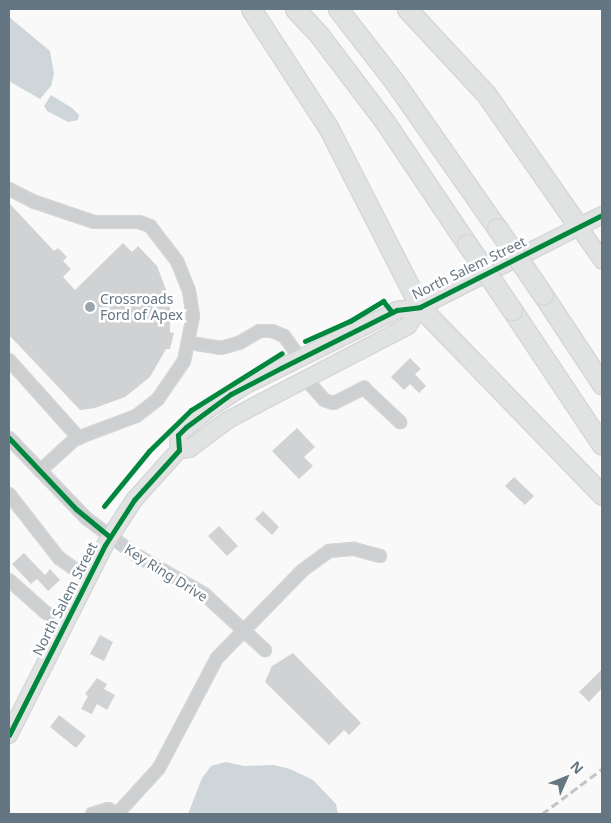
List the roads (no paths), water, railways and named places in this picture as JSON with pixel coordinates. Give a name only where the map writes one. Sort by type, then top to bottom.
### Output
[{"type":"highway","points":[[251,9],[328,127],[420,307],[602,495]]},
{"type":"highway","points":[[295,9],[320,36],[385,122],[602,445]]},
{"type":"highway","points":[[338,9],[394,81],[543,295],[602,384]]},
{"type":"highway","points":[[407,9],[486,94],[578,226]]},
{"type":"main road","name":"North Salem Street","points":[[179,450],[178,435],[209,408],[300,358],[397,310],[420,307],[602,215]]},
{"type":"main road","points":[[578,226],[602,260]]},
{"type":"main road","name":"North Salem Street","points":[[9,735],[110,537],[134,500],[179,450],[189,449],[228,420],[408,326],[420,307]]},
{"type":"main road","points":[[228,420],[254,394],[297,371],[300,358]]},
{"type":"street","points":[[9,189],[35,202],[94,222],[139,222],[150,226],[168,248],[185,278],[193,316],[190,343],[170,385],[148,408],[121,423],[79,438],[40,471]]},
{"type":"street","points":[[190,343],[220,348],[239,343],[260,331],[272,331],[284,336],[300,358]]},
{"type":"street","points":[[9,360],[79,438]]},
{"type":"street","points":[[306,379],[324,400],[334,403],[364,388],[400,422]]},
{"type":"street","name":"Key Ring Drive","points":[[9,438],[87,519],[110,537],[204,594],[264,650]]},
{"type":"street","points":[[9,494],[60,558],[88,578]]},
{"type":"street","points":[[92,814],[108,809],[118,814],[155,774],[212,665],[243,631],[316,559],[330,551],[354,549],[380,556]]},
{"type":"street","points":[[9,580],[45,612],[64,625]]},
{"type":"railway","points":[[542,814],[602,769]]},
{"type":"place","name":"Crossroads Ford of Apex","points":[[90,307]]}]
